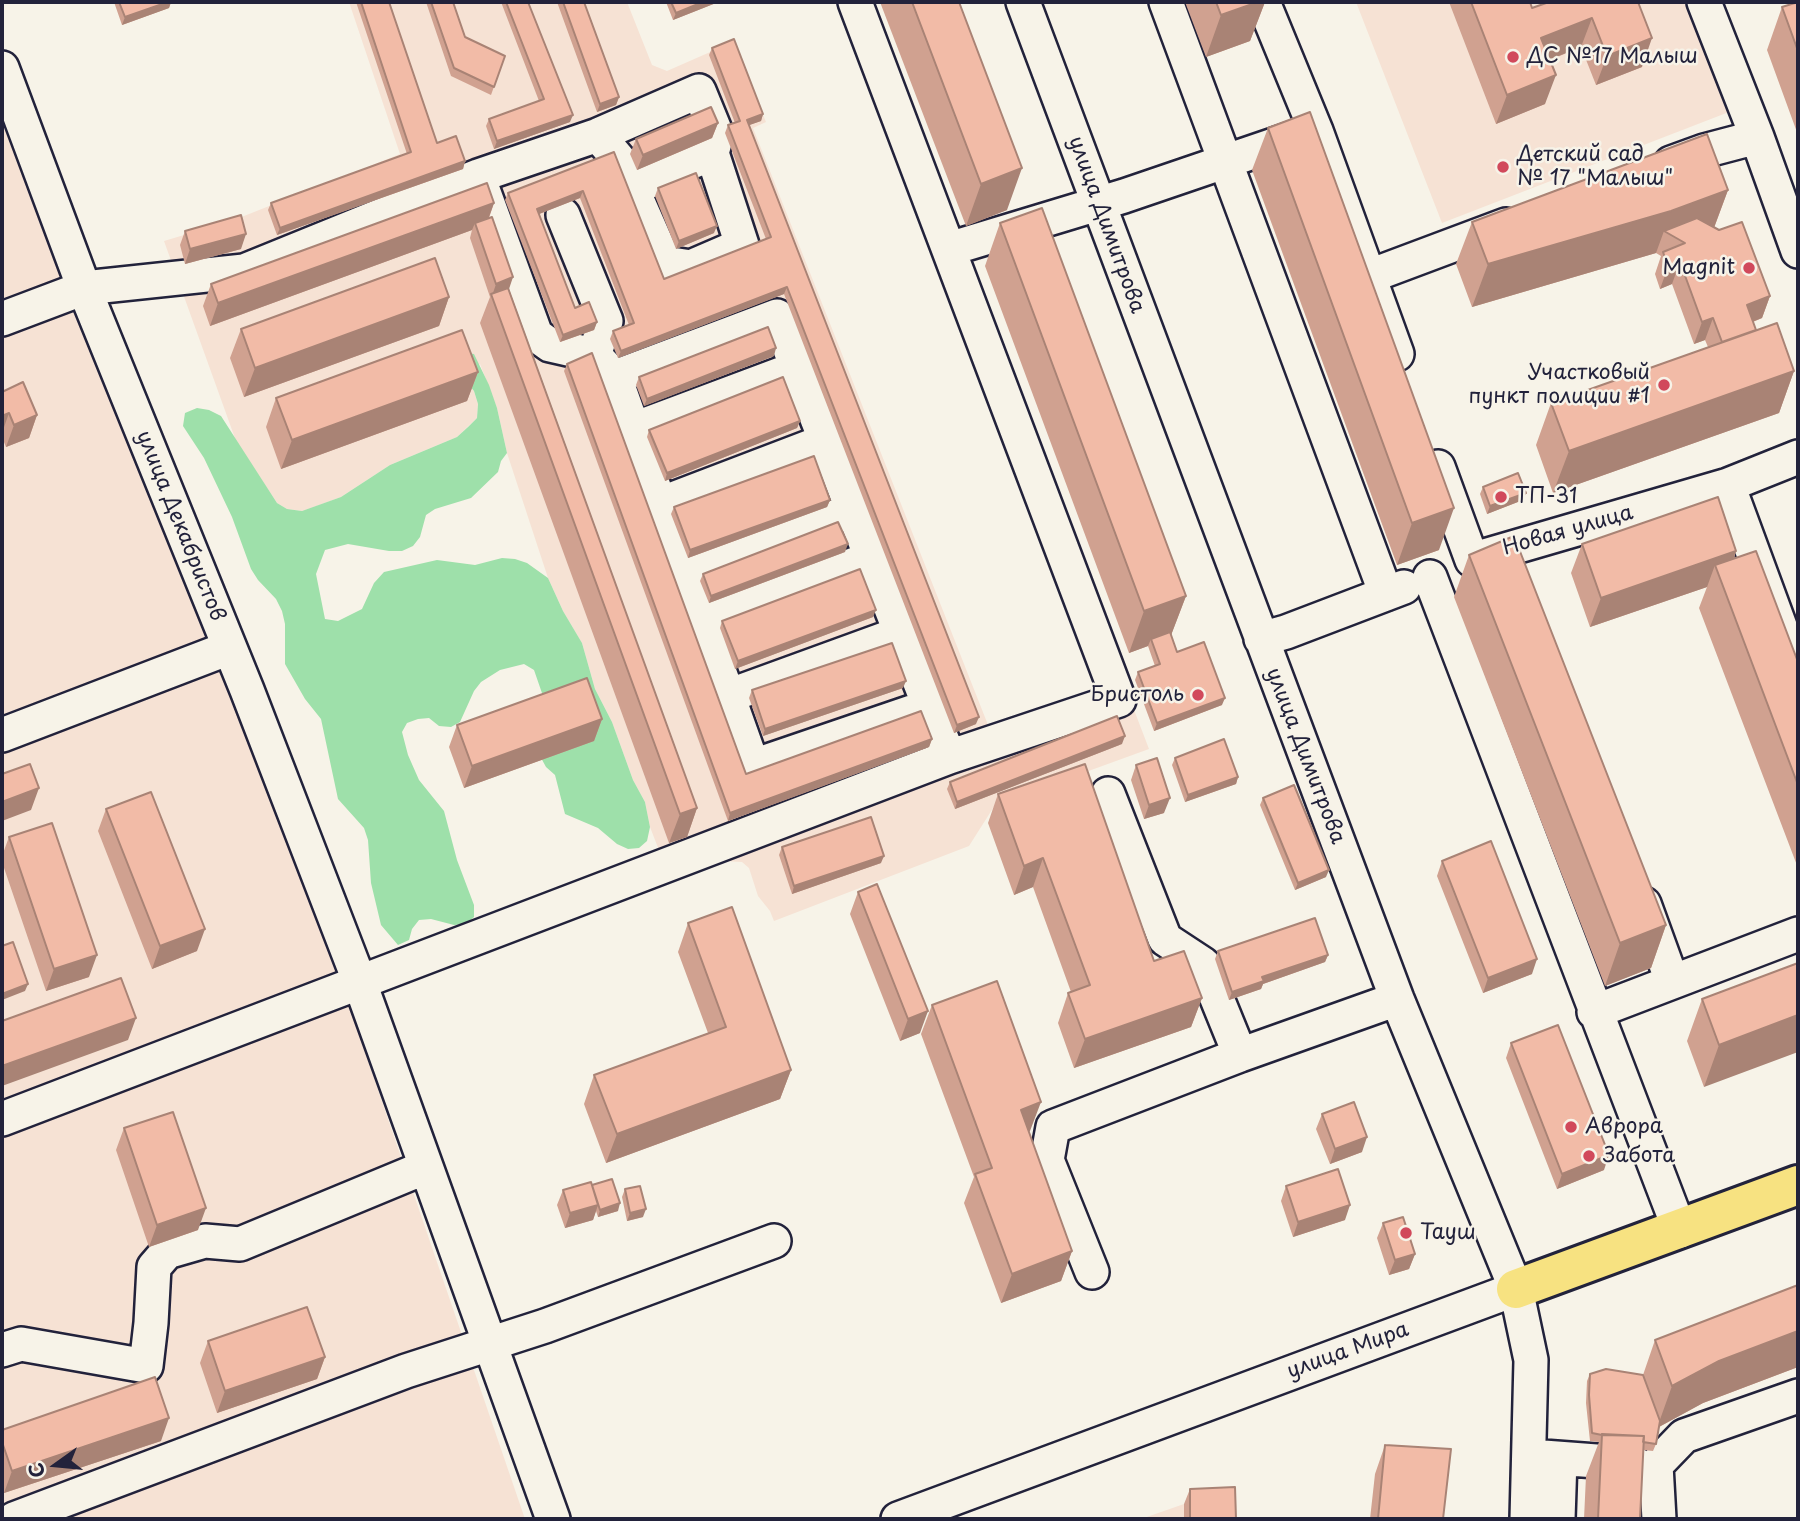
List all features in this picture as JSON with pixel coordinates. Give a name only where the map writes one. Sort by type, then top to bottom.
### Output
[{"type":"main road","name":"улица Мира","points":[[1516,1289],[1798,1185]]},
{"type":"street","points":[[2,1119],[949,757],[1119,700],[855,2]]},
{"type":"street","name":"улица Димитрова","points":[[1023,2],[1397,999],[1516,1289],[1531,1360],[1545,1457],[1527,1519]]},
{"type":"street","points":[[1166,2],[1386,594]]},
{"type":"street","points":[[1263,2],[1370,276],[1409,387]]},
{"type":"street","points":[[1704,2],[1758,137],[1798,251]]},
{"type":"street","name":"улица Декабристов","points":[[2,68],[84,288],[360,983],[488,1343]]},
{"type":"street","points":[[2,319],[84,288],[244,271],[478,176],[598,135],[699,91],[717,135],[712,153],[742,245],[691,267],[665,263],[620,161],[598,135]]},
{"type":"street","points":[[949,249],[1124,196],[1315,131]]},
{"type":"street","points":[[1640,175],[1704,151],[1758,137]]},
{"type":"street","points":[[632,189],[712,153]]},
{"type":"street","points":[[478,176],[536,335],[550,345],[605,366],[777,316],[949,757]]},
{"type":"street","points":[[1370,276],[1537,214]]},
{"type":"street","points":[[563,215],[606,321],[605,366],[634,429],[752,766],[929,706]]},
{"type":"street","points":[[634,429],[797,368]]},
{"type":"street","points":[[1427,436],[1472,560]]},
{"type":"street","points":[[660,504],[825,441]]},
{"type":"street","name":"Новая улица","points":[[1261,639],[1286,632],[1472,560],[1514,561],[1728,485],[1798,457]]},
{"type":"street","points":[[1728,485],[1798,674]]},
{"type":"street","points":[[685,573],[853,510]]},
{"type":"street","points":[[702,622],[871,558]]},
{"type":"street","points":[[1430,577],[1679,1231]]},
{"type":"street","points":[[728,696],[901,633]]},
{"type":"street","points":[[2,735],[229,648]]},
{"type":"street","points":[[1108,794],[1165,939],[1203,964],[1240,1055]]},
{"type":"street","points":[[1634,879],[1672,981]]},
{"type":"street","points":[[1594,1012],[1798,934]]},
{"type":"street","points":[[1092,1272],[1047,1160],[1053,1126],[1397,999]]},
{"type":"street","points":[[2,1350],[20,1343],[146,1366],[152,1323],[154,1267],[167,1252],[205,1241],[240,1244],[426,1167]]},
{"type":"street","points":[[14,1519],[406,1371],[545,1326],[774,1241]]},
{"type":"street","name":"улица Мира","points":[[898,1519],[1516,1289]]},
{"type":"street","points":[[488,1343],[553,1519]]},
{"type":"street","points":[[1659,1519],[1656,1465],[1684,1436],[1798,1396]]},
{"type":"street","points":[[1558,1519],[1545,1457],[1656,1465]]},
{"type":"shaded area","points":[[349,2],[627,2],[652,65],[667,71],[733,42],[766,122],[753,128],[990,730],[1123,681],[1149,749],[995,805],[969,846],[774,921],[758,896],[749,868],[742,862],[705,860],[669,876],[650,827],[645,802],[633,780],[612,722],[595,689],[582,643],[548,578],[507,453],[497,408],[480,364],[465,380],[474,391],[478,404],[477,418],[457,437],[390,465],[341,497],[302,511],[287,509],[277,503],[236,441],[164,241],[234,220],[400,154]]},
{"type":"shaded area","name":"Детский сад № 17 \"Малыш\"","points":[[1356,2],[1686,2],[1729,112],[1442,223]]},
{"type":"shaded area","points":[[2,80],[326,938],[525,1519],[2,1519]]},
{"type":"shaded area","points":[[1230,1502],[1230,1519],[1141,1519],[1184,1504]]},
{"type":"green space","points":[[461,352],[474,354],[497,408],[507,453],[498,472],[471,498],[435,509],[426,515],[420,537],[413,546],[402,551],[348,544],[325,550],[316,574],[325,619],[338,621],[362,609],[374,583],[384,572],[437,560],[475,565],[502,558],[527,563],[548,578],[582,643],[595,689],[612,722],[633,780],[645,802],[650,827],[647,841],[639,848],[628,849],[617,844],[598,828],[565,814],[555,775],[546,767],[540,756],[543,696],[534,670],[524,664],[500,670],[481,682],[474,691],[460,722],[451,727],[439,726],[429,718],[418,719],[407,723],[402,732],[419,780],[444,811],[457,860],[474,905],[474,917],[466,924],[454,925],[431,919],[419,920],[412,929],[409,940],[398,945],[381,925],[371,883],[368,840],[364,828],[338,799],[321,719],[305,699],[285,664],[285,624],[282,611],[276,599],[251,569],[232,517],[204,458],[183,426],[185,413],[197,408],[221,416],[277,503],[287,509],[302,511],[341,497],[390,465],[457,437],[477,418],[478,404],[474,391],[465,380]]},
{"type":"building","points":[[119,2],[168,2],[125,17]]},
{"type":"building","points":[[361,2],[389,2],[437,143],[456,136],[465,161],[280,228],[271,203],[411,152]]},
{"type":"building","points":[[431,2],[453,2],[465,37],[505,56],[494,87],[454,68]]},
{"type":"building","points":[[506,2],[528,2],[573,115],[497,141],[489,119],[544,99]]},
{"type":"building","points":[[563,2],[584,2],[619,97],[600,104]]},
{"type":"building","points":[[671,2],[703,2],[676,13]]},
{"type":"building","points":[[912,2],[959,2],[1022,168],[981,184]]},
{"type":"building","points":[[1216,2],[1258,2],[1221,15]]},
{"type":"building","points":[[1471,2],[1530,2],[1532,8],[1549,2],[1638,2],[1652,38],[1607,56],[1592,18],[1541,38],[1556,75],[1507,95]]},
{"type":"building","points":[[1798,2],[1798,51],[1782,7]]},
{"type":"building","points":[[734,39],[763,114],[747,120],[979,717],[957,725],[787,287],[621,351],[613,331],[634,323],[583,191],[537,209],[575,308],[589,302],[597,322],[563,335],[508,193],[614,152],[664,279],[771,237],[728,125],[740,121],[712,48]]},
{"type":"building","points":[[711,107],[718,123],[643,155],[636,139]]},
{"type":"building","points":[[1310,112],[1454,508],[1412,523],[1268,128]]},
{"type":"building","points":[[1707,134],[1728,190],[1671,211],[1488,264],[1472,222]]},
{"type":"building","points":[[696,173],[717,226],[679,241],[658,188]]},
{"type":"building","points":[[487,183],[494,203],[218,303],[211,284]]},
{"type":"building","points":[[1042,208],[1186,596],[1144,611],[1000,223]]},
{"type":"building","points":[[241,215],[246,234],[190,249],[185,231]]},
{"type":"building","points":[[492,217],[513,277],[496,284],[475,223]]},
{"type":"building","points":[[1697,218],[1719,230],[1742,222],[1770,296],[1747,305],[1756,330],[1722,342],[1713,318],[1702,322],[1680,262],[1668,267],[1663,252],[1685,243],[1664,231]]},
{"type":"building","points":[[435,258],[449,297],[255,368],[241,329]]},
{"type":"building","points":[[508,288],[697,808],[680,814],[491,294]]},
{"type":"building","points":[[1777,323],[1794,371],[1569,451],[1551,403]]},
{"type":"building","points":[[768,327],[776,348],[647,399],[639,377]]},
{"type":"building","points":[[462,330],[478,372],[292,440],[276,398]]},
{"type":"building","points":[[592,353],[746,774],[921,711],[932,739],[730,813],[567,364]]},
{"type":"building","points":[[783,377],[800,421],[667,473],[649,430]]},
{"type":"building","points":[[23,382],[37,415],[14,425],[9,413],[2,416],[2,392]]},
{"type":"building","points":[[814,456],[830,500],[690,550],[674,507]]},
{"type":"building","name":"ТП-31","points":[[1518,473],[1526,493],[1490,506],[1483,487]]},
{"type":"building","points":[[1718,497],[1736,551],[1601,598],[1582,544]]},
{"type":"building","points":[[838,522],[848,544],[711,596],[703,574]]},
{"type":"building","points":[[1514,536],[1666,925],[1620,943],[1469,555]]},
{"type":"building","points":[[1756,551],[1798,662],[1798,785],[1715,565]]},
{"type":"building","points":[[860,569],[876,610],[738,661],[722,621]]},
{"type":"building","points":[[1170,632],[1177,652],[1204,642],[1225,698],[1157,723],[1138,672],[1160,664],[1151,639]]},
{"type":"building","points":[[892,643],[906,681],[765,729],[752,690]]},
{"type":"building","points":[[587,678],[602,719],[472,766],[457,725]]},
{"type":"building","points":[[1117,716],[1125,736],[957,802],[950,782]]},
{"type":"building","points":[[1224,739],[1238,777],[1188,795],[1175,758]]},
{"type":"building","points":[[1157,758],[1170,798],[1149,805],[1136,765]]},
{"type":"building","points":[[30,764],[39,788],[2,802],[2,774]]},
{"type":"building","points":[[1085,764],[1154,961],[1184,951],[1202,998],[1085,1039],[1068,993],[1090,985],[1043,858],[1024,866],[998,794]]},
{"type":"building","points":[[1294,785],[1329,870],[1298,883],[1263,798]]},
{"type":"building","points":[[151,792],[205,929],[160,946],[106,809]]},
{"type":"building","points":[[871,817],[884,856],[794,886],[782,847]]},
{"type":"building","points":[[52,823],[97,955],[54,969],[9,837]]},
{"type":"building","points":[[1491,841],[1537,959],[1488,978],[1442,861]]},
{"type":"building","points":[[877,884],[928,1011],[908,1019],[858,892]]},
{"type":"building","points":[[732,907],[791,1070],[617,1134],[594,1075],[726,1027],[688,923]]},
{"type":"building","points":[[1315,918],[1328,955],[1262,977],[1264,981],[1232,992],[1218,951]]},
{"type":"building","points":[[13,942],[28,984],[2,994],[2,946]]},
{"type":"building","points":[[1798,963],[1798,1015],[1719,1045],[1702,999]]},
{"type":"building","points":[[121,978],[136,1018],[2,1066],[2,1021]]},
{"type":"building","points":[[997,981],[1041,1102],[1021,1110],[1072,1251],[1012,1274],[975,1174],[992,1168],[932,1005]]},
{"type":"building","points":[[1558,1025],[1609,1155],[1562,1174],[1511,1043]]},
{"type":"building","points":[[1354,1102],[1367,1137],[1335,1149],[1322,1114]]},
{"type":"building","points":[[173,1112],[206,1208],[157,1225],[124,1128]]},
{"type":"building","points":[[1338,1169],[1350,1205],[1298,1222],[1286,1186]]},
{"type":"building","points":[[612,1179],[620,1203],[600,1210],[592,1185]]},
{"type":"building","points":[[591,1182],[598,1205],[570,1213],[563,1190]]},
{"type":"building","points":[[640,1186],[646,1209],[630,1213],[625,1189]]},
{"type":"building","points":[[1403,1217],[1415,1254],[1395,1260],[1383,1223]]},
{"type":"building","points":[[1798,1285],[1798,1331],[1719,1361],[1672,1386],[1655,1340]]},
{"type":"building","points":[[307,1307],[325,1357],[225,1391],[208,1341]]},
{"type":"building","points":[[1606,1369],[1643,1375],[1660,1421],[1656,1444],[1643,1442],[1644,1436],[1592,1433],[1590,1374]]},
{"type":"building","points":[[155,1377],[169,1418],[12,1471],[2,1442],[2,1430]]},
{"type":"building","points":[[1602,1434],[1644,1436],[1640,1519],[1598,1519]]},
{"type":"building","points":[[1385,1445],[1451,1449],[1443,1519],[1378,1519]]},
{"type":"building","points":[[1235,1487],[1236,1519],[1190,1519],[1190,1489]]},
{"type":"place","name":"ДС №17 Малыш","points":[[1513,57]]},
{"type":"place","name":"Детский сад № 17 \"Малыш\"","points":[[1503,167]]},
{"type":"place","name":"Magnit","points":[[1749,268]]},
{"type":"place","name":"Участковый пункт полиции #1","points":[[1664,385]]},
{"type":"place","name":"ТП-31","points":[[1501,497]]},
{"type":"place","name":"Бристоль","points":[[1198,695]]},
{"type":"place","name":"Аврора","points":[[1571,1127]]},
{"type":"place","name":"Забота","points":[[1589,1156]]},
{"type":"place","name":"Тауш","points":[[1406,1233]]}]
